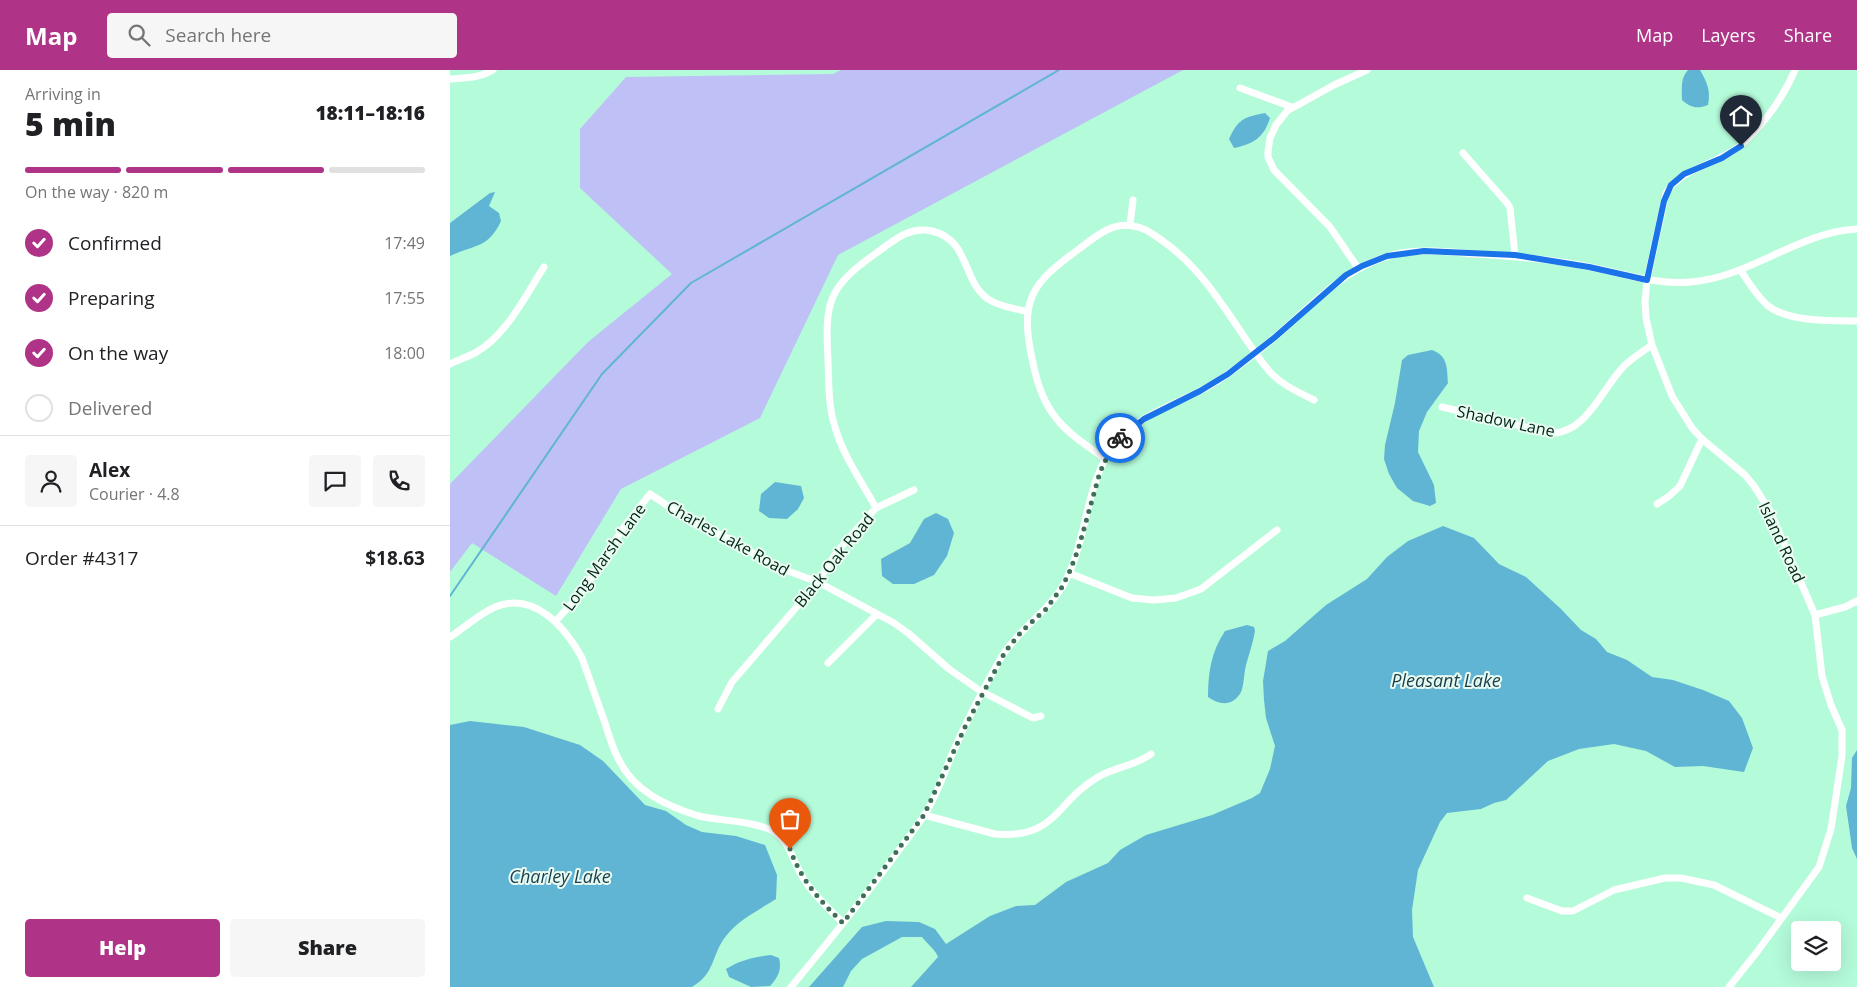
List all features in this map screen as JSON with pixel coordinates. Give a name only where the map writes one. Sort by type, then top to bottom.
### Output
[{"type":"street","points":[[450,79],[482,76],[493,70]]},
{"type":"street","points":[[1358,268],[1330,227],[1278,175],[1270,164],[1268,151],[1270,138],[1281,117],[1292,107],[1367,70]]},
{"type":"street","name":"Island Road","points":[[1728,987],[1758,952],[1819,867],[1831,829],[1842,756],[1842,730],[1831,705],[1822,676],[1816,616],[1763,498],[1745,475],[1702,439],[1692,428],[1672,396],[1652,345],[1646,318],[1645,302],[1647,280],[1664,201],[1671,185],[1684,174],[1722,158],[1749,138],[1786,89],[1795,70]]},
{"type":"street","points":[[1240,88],[1292,107]]},
{"type":"street","points":[[1462,152],[1507,202],[1510,208],[1515,255]]},
{"type":"street","points":[[1130,225],[1133,200]]},
{"type":"street","points":[[1105,459],[1056,419],[1045,402],[1037,383],[1026,331],[1028,312],[1034,291],[1040,282],[1053,268],[1107,229],[1117,226],[1130,225],[1148,231],[1178,252],[1191,264],[1215,294],[1256,353],[1278,380],[1296,392],[1314,400]]},
{"type":"street","points":[[791,987],[843,923],[924,815],[966,725],[1005,652],[1022,631],[1046,609],[1062,587],[1078,550],[1097,479],[1105,459],[1116,442],[1135,425],[1208,386],[1256,353],[1336,283],[1358,268],[1387,256],[1413,251],[1515,255],[1589,267],[1647,280],[1676,283],[1692,282],[1741,271],[1820,236],[1857,229]]},
{"type":"street","name":"Black Oak Road","points":[[718,709],[732,682],[818,582],[846,540],[876,508],[839,441],[831,407],[827,317],[833,296],[844,278],[854,268],[894,238],[906,232],[933,232],[949,239],[955,246],[965,260],[977,288],[988,299],[1000,305],[1028,312]]},
{"type":"street","points":[[450,364],[476,352],[505,326],[544,267]]},
{"type":"street","points":[[1741,271],[1758,297],[1770,307],[1790,315],[1810,319],[1857,321]]},
{"type":"street","name":"Shadow Lane","points":[[1442,407],[1550,433],[1564,432],[1580,422],[1604,394],[1624,366],[1652,345]]},
{"type":"street","points":[[1657,504],[1668,498],[1680,486],[1702,439]]},
{"type":"street","points":[[876,508],[914,490]]},
{"type":"street","name":"Charles Lake Road","points":[[650,494],[695,524],[732,540],[774,566],[818,582],[876,615],[894,623],[942,664],[983,692],[1032,718],[1041,716]]},
{"type":"street","name":"Long Marsh Lane","points":[[650,494],[624,527],[584,588],[556,621],[575,644],[582,658],[617,758],[628,775],[655,799],[685,811],[713,819],[766,828],[775,832],[790,849],[801,875],[808,885],[820,901],[843,923]]},
{"type":"street","points":[[1069,573],[1132,598],[1154,600],[1176,598],[1201,589],[1277,530]]},
{"type":"street","points":[[1816,616],[1845,607],[1857,601]]},
{"type":"street","points":[[450,637],[487,611],[512,603],[531,606],[556,621]]},
{"type":"street","points":[[828,663],[876,615]]},
{"type":"street","points":[[924,815],[995,834],[1007,835],[1028,832],[1048,823],[1089,782],[1113,770],[1142,760],[1151,754]]},
{"type":"street","points":[[1527,898],[1562,911],[1573,911],[1614,890],[1665,878],[1681,878],[1712,884],[1781,918]]},
{"type":"shaded area","points":[[841,70],[1183,70],[838,255],[760,418],[621,489],[556,596],[472,543],[450,572],[450,484],[588,342],[672,274],[580,188],[580,129],[626,77],[833,74]]},
{"type":"water","points":[[1688,70],[1700,70],[1708,87],[1708,105],[1694,107],[1682,100],[1683,80]]},
{"type":"water","points":[[1265,113],[1270,118],[1268,125],[1261,135],[1253,142],[1234,148],[1229,139],[1235,127],[1242,120]]},
{"type":"water","points":[[495,192],[489,206],[499,213],[501,221],[496,230],[486,241],[450,256],[450,223],[490,193]]},
{"type":"water","points":[[1432,350],[1441,356],[1446,363],[1448,383],[1427,412],[1419,431],[1418,452],[1434,485],[1436,503],[1430,506],[1413,501],[1397,488],[1389,474],[1384,459],[1385,445],[1395,403],[1402,360],[1408,355]]},
{"type":"water","points":[[775,482],[801,486],[804,498],[798,509],[787,519],[769,518],[759,511],[761,494]]},
{"type":"water","points":[[936,513],[948,519],[954,533],[947,556],[934,575],[914,584],[893,584],[882,576],[881,559],[910,543],[924,519]]},
{"type":"water","name":"Pleasant Lake","points":[[1443,526],[1474,538],[1499,564],[1526,577],[1581,630],[1596,639],[1607,652],[1627,660],[1652,677],[1673,680],[1729,701],[1742,718],[1753,748],[1744,772],[1703,766],[1675,767],[1646,751],[1614,744],[1579,749],[1548,761],[1506,800],[1481,809],[1447,813],[1440,822],[1418,870],[1412,910],[1413,937],[1434,987],[911,987],[938,957],[922,937],[902,937],[862,959],[851,971],[843,987],[809,987],[862,927],[886,921],[919,922],[935,929],[946,944],[990,916],[1016,906],[1035,905],[1066,882],[1108,863],[1120,850],[1146,835],[1212,815],[1260,793],[1270,769],[1275,746],[1266,718],[1264,700],[1263,681],[1268,651],[1285,641],[1326,605],[1367,579],[1387,557],[1408,541]]},
{"type":"water","points":[[1247,625],[1254,627],[1255,631],[1241,692],[1238,697],[1230,702],[1217,702],[1208,697],[1210,671],[1216,647],[1225,631]]},
{"type":"water","name":"Charley Lake","points":[[470,721],[524,727],[580,745],[603,761],[645,805],[666,811],[686,825],[702,832],[736,836],[765,845],[777,875],[776,899],[731,930],[721,943],[705,976],[692,987],[450,987],[450,725]]},
{"type":"water","points":[[1857,750],[1857,859],[1852,848],[1846,806],[1851,788],[1852,758]]},
{"type":"water","points":[[771,955],[779,958],[780,970],[770,986],[751,987],[729,977],[726,969],[731,966],[747,959]]},
{"type":"waterway","points":[[450,596],[602,374],[691,283],[1059,70]]},
{"type":"way so far","points":[[790,849],[807,884],[820,901],[843,923],[870,890],[924,815],[966,725],[1005,652],[1022,631],[1046,609],[1062,587],[1074,563],[1097,479],[1105,459],[1120,438]]},
{"type":"route","points":[[1120,438],[1144,419],[1200,391],[1228,374],[1274,338],[1346,275],[1387,256],[1413,251],[1515,255],[1589,267],[1647,280],[1666,193],[1671,185],[1684,174],[1722,158],[1741,146]]}]
